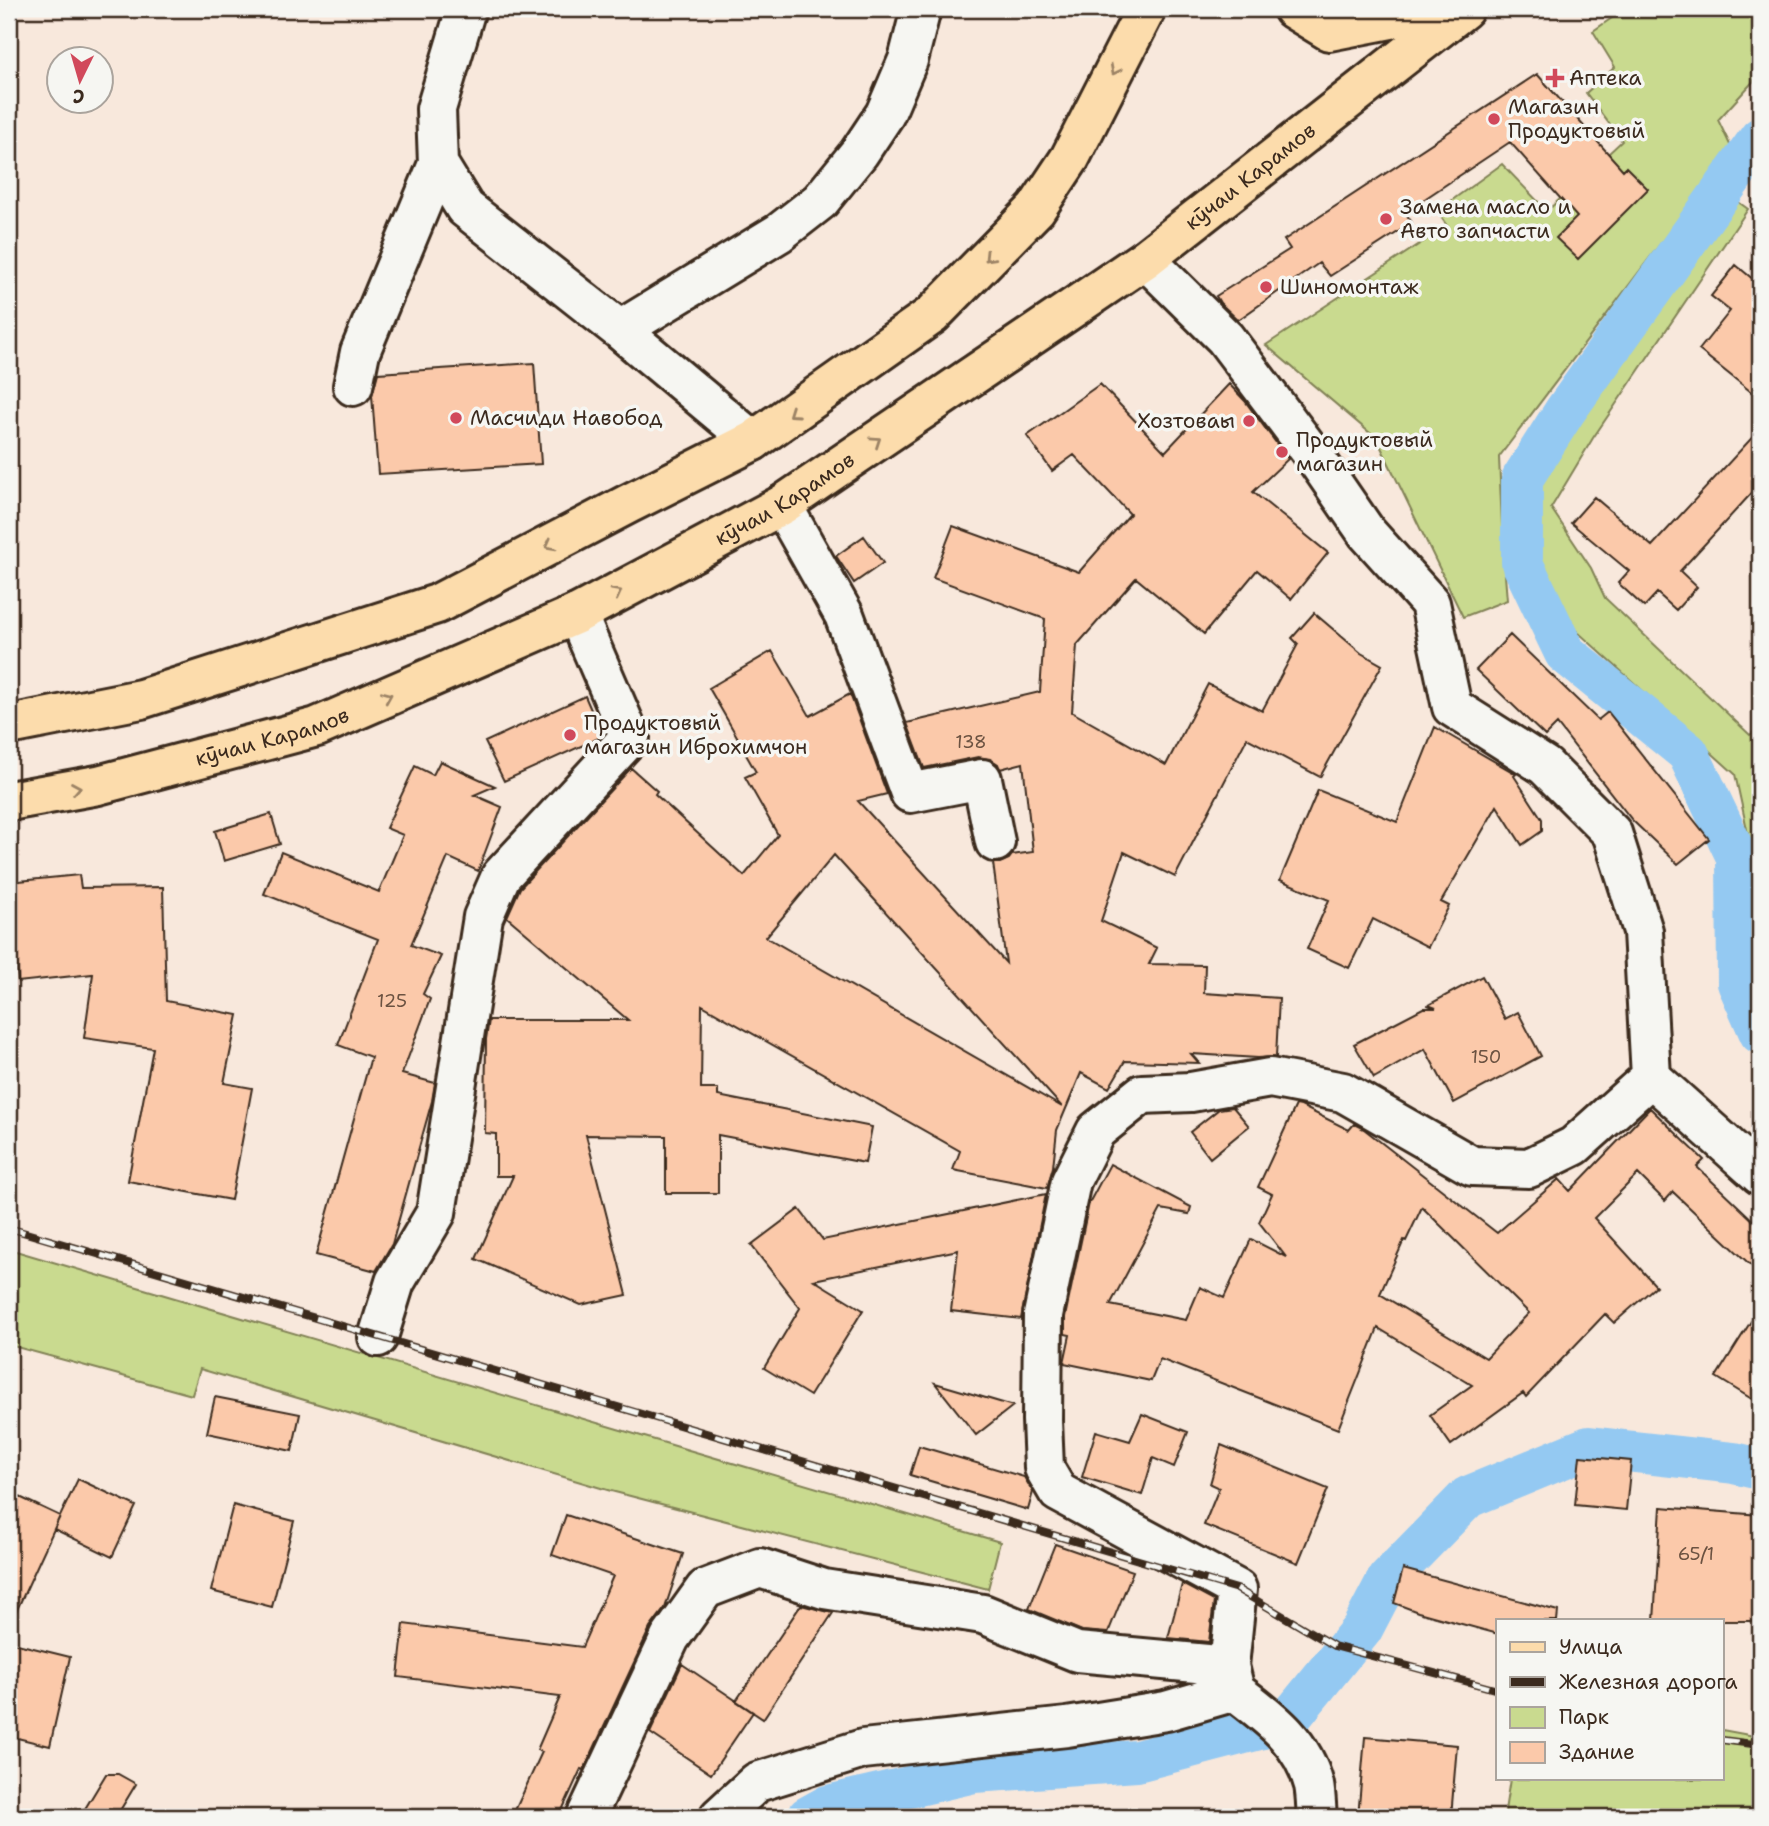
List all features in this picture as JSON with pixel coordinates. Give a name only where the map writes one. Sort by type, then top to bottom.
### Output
[{"type":"main road","points":[[9,725],[141,699],[437,604],[753,441],[932,315],[1036,209],[1070,158],[1146,9]]},
{"type":"main road","points":[[1293,9],[1329,31],[1411,15],[1426,9]]},
{"type":"main road","name":"кӯчаи Карамов","points":[[9,801],[98,785],[317,727],[577,614],[782,505],[1145,259],[1464,9]]},
{"type":"street","points":[[353,386],[360,352],[438,164],[436,109],[466,9]]},
{"type":"street","points":[[620,330],[779,233],[820,201],[859,153],[885,114],[908,60],[921,9]]},
{"type":"street","points":[[438,164],[465,208],[620,330],[753,441]]},
{"type":"street","points":[[1145,259],[1224,338],[1316,459],[1367,533],[1430,603],[1452,707],[1545,766],[1612,833],[1643,931],[1651,1077],[1760,1175]]},
{"type":"street","points":[[782,505],[844,615],[910,793],[982,779],[995,842]]},
{"type":"street","points":[[378,1337],[395,1282],[436,1213],[483,917],[500,876],[630,737],[577,614]]},
{"type":"street","points":[[1232,1679],[1237,1589],[1058,1493],[1044,1468],[1043,1315],[1071,1181],[1096,1131],[1142,1094],[1191,1091],[1270,1078],[1343,1092],[1472,1166],[1529,1168],[1574,1146],[1651,1077]]},
{"type":"street","points":[[586,1817],[670,1638],[705,1589],[760,1568],[824,1589],[983,1614],[1077,1652],[1232,1679],[1302,1752],[1314,1786],[1317,1817]]},
{"type":"street","points":[[719,1817],[757,1783],[863,1749],[1066,1727],[1166,1711],[1232,1679]]},
{"type":"green space","points":[[1625,9],[1760,9],[1760,74],[1718,120],[1732,149],[1499,457],[1507,600],[1463,617],[1377,439],[1266,345],[1447,226],[1437,211],[1502,164],[1547,211],[1622,141],[1586,93],[1615,67],[1593,31]]},
{"type":"green space","points":[[1730,196],[1748,209],[1593,438],[1551,508],[1591,568],[1605,598],[1750,735],[1760,727],[1760,889],[1735,774],[1570,625],[1539,560],[1533,487],[1647,313]]},
{"type":"green space","points":[[9,1249],[1000,1542],[988,1589],[611,1491],[200,1369],[192,1395],[9,1345]]},
{"type":"green space","points":[[1724,1730],[1760,1737],[1760,1817],[1504,1817],[1510,1780],[1724,1780]]},
{"type":"building","points":[[1537,74],[1623,170],[1626,167],[1648,189],[1578,259],[1556,238],[1577,217],[1510,142],[1405,212],[1412,223],[1330,276],[1319,263],[1238,320],[1220,303],[1216,296],[1290,249],[1284,240]]},
{"type":"building","points":[[1736,265],[1754,280],[1760,272],[1760,399],[1699,350],[1730,311],[1711,296]]},
{"type":"building","name":"Масчиди Навобод","points":[[534,363],[541,464],[378,474],[372,395],[378,373]]},
{"type":"building","points":[[1100,384],[1165,452],[1229,384],[1288,459],[1253,492],[1328,553],[1291,599],[1257,570],[1204,634],[1136,578],[1077,645],[1072,712],[1166,765],[1208,684],[1262,711],[1298,644],[1292,638],[1314,613],[1361,653],[1382,665],[1320,777],[1247,738],[1175,877],[1124,852],[1101,921],[1157,948],[1149,964],[1205,965],[1204,993],[1279,998],[1276,1057],[1191,1054],[1199,1063],[1125,1061],[1109,1088],[1081,1073],[1057,1130],[1053,1167],[1047,1188],[953,1170],[960,1151],[702,1005],[701,1089],[718,1089],[718,1096],[872,1127],[865,1163],[718,1135],[718,1193],[666,1193],[666,1136],[586,1135],[627,1295],[581,1305],[476,1259],[513,1176],[496,1176],[496,1134],[485,1133],[486,1039],[489,1020],[628,1020],[507,917],[520,888],[631,768],[657,791],[655,794],[744,876],[778,835],[745,777],[756,772],[709,688],[772,651],[810,716],[850,694],[887,794],[858,801],[1006,963],[993,863],[1000,863],[1012,855],[1033,852],[1023,763],[1000,769],[998,764],[990,759],[978,757],[924,768],[907,723],[1040,692],[1045,619],[933,578],[953,526],[1079,572],[1130,514],[1074,455],[1052,471],[1027,436]],"holes":[[[834,855],[1062,1107],[766,937]]]},
{"type":"building","points":[[1760,429],[1760,484],[1680,571],[1697,587],[1676,610],[1657,593],[1644,607],[1618,583],[1629,571],[1571,523],[1594,497],[1652,546]]},
{"type":"building","points":[[864,536],[883,563],[854,583],[836,556]]},
{"type":"building","points":[[1510,635],[1598,720],[1608,712],[1709,839],[1678,864],[1632,820],[1557,724],[1545,736],[1476,670]]},
{"type":"building","points":[[585,696],[602,735],[504,781],[485,742]]},
{"type":"building","points":[[1435,727],[1516,774],[1514,776],[1542,819],[1542,831],[1522,845],[1497,806],[1441,902],[1449,906],[1428,947],[1373,919],[1349,968],[1307,949],[1329,900],[1280,880],[1318,790],[1397,822]]},
{"type":"building","points":[[440,761],[495,786],[474,795],[502,807],[478,871],[448,857],[411,945],[441,956],[423,994],[430,999],[402,1074],[435,1083],[392,1244],[376,1271],[316,1255],[371,1057],[338,1045],[378,939],[264,894],[281,852],[379,892],[403,835],[386,828],[415,766],[433,775]]},
{"type":"building","points":[[271,814],[280,844],[224,861],[215,831]]},
{"type":"building","points":[[79,875],[81,888],[163,887],[166,1001],[238,1015],[224,1083],[252,1088],[231,1200],[128,1181],[153,1048],[84,1038],[93,974],[18,982],[15,947],[9,947],[9,882]]},
{"type":"building","points":[[1482,976],[1505,1019],[1518,1012],[1541,1056],[1454,1103],[1425,1049],[1374,1078],[1354,1044],[1423,1008],[1436,1008],[1428,1005]]},
{"type":"building","points":[[1296,1105],[1349,1130],[1354,1124],[1364,1129],[1497,1233],[1559,1179],[1570,1191],[1650,1108],[1704,1160],[1697,1167],[1760,1227],[1760,1274],[1673,1192],[1665,1201],[1638,1174],[1594,1218],[1656,1286],[1614,1323],[1605,1314],[1526,1397],[1523,1393],[1451,1445],[1430,1415],[1472,1385],[1378,1328],[1338,1429],[1160,1359],[1151,1381],[1064,1363],[1070,1335],[1065,1334],[1065,1317],[1089,1203],[1110,1164],[1191,1207],[1189,1214],[1161,1209],[1110,1305],[1186,1320],[1200,1287],[1224,1298],[1251,1239],[1286,1257],[1259,1222],[1272,1194],[1258,1187]],"holes":[[[1422,1207],[1529,1313],[1486,1358],[1380,1294]]]},
{"type":"building","points":[[1233,1107],[1249,1126],[1210,1158],[1190,1132],[1219,1109]]},
{"type":"building","points":[[1046,1194],[1021,1319],[951,1311],[958,1250],[814,1280],[863,1310],[810,1396],[764,1368],[800,1308],[751,1245],[799,1209],[823,1240]]},
{"type":"building","points":[[1760,1307],[1760,1404],[1716,1377]]},
{"type":"building","points":[[935,1383],[1013,1406],[976,1435]]},
{"type":"building","points":[[215,1397],[300,1414],[292,1451],[207,1433]]},
{"type":"building","points":[[1142,1414],[1188,1432],[1174,1467],[1153,1458],[1142,1495],[1082,1477],[1096,1431],[1130,1441]]},
{"type":"building","points":[[1221,1445],[1328,1489],[1298,1563],[1204,1525],[1219,1488],[1210,1484]]},
{"type":"building","points":[[919,1446],[1024,1477],[1033,1492],[1028,1510],[910,1475]]},
{"type":"building","points":[[1580,1456],[1631,1461],[1626,1510],[1575,1505]]},
{"type":"building","points":[[78,1479],[136,1506],[112,1557],[54,1529]]},
{"type":"building","points":[[9,1492],[60,1516],[9,1627]]},
{"type":"building","points":[[233,1505],[294,1521],[272,1607],[211,1591]]},
{"type":"building","points":[[1661,1507],[1760,1515],[1760,1621],[1654,1619]]},
{"type":"building","points":[[566,1515],[683,1554],[665,1608],[650,1628],[584,1770],[581,1769],[559,1817],[512,1817],[542,1752],[537,1750],[560,1697],[398,1677],[404,1624],[582,1647],[613,1576],[552,1555]]},
{"type":"building","points":[[1055,1544],[1133,1571],[1108,1633],[1082,1631],[1029,1609]]},
{"type":"building","points":[[1403,1569],[1558,1611],[1557,1619],[1496,1619],[1496,1633],[1394,1603]]},
{"type":"building","points":[[1182,1584],[1214,1601],[1209,1642],[1168,1638]]},
{"type":"building","points":[[801,1605],[833,1613],[763,1719],[736,1701]]},
{"type":"building","points":[[9,1642],[70,1657],[50,1746],[9,1736]]},
{"type":"building","points":[[682,1664],[753,1712],[711,1774],[650,1733]]},
{"type":"building","points":[[1365,1737],[1457,1745],[1451,1817],[1358,1817]]},
{"type":"building","points":[[106,1774],[118,1774],[136,1784],[116,1817],[80,1817]]},
{"type":"waterway","points":[[1760,138],[1565,411],[1522,479],[1522,563],[1565,653],[1688,753],[1737,857],[1738,983],[1760,1033]]},
{"type":"waterway","points":[[1294,1713],[1362,1629],[1388,1579],[1468,1497],[1589,1447],[1734,1463],[1760,1469]]},
{"type":"waterway","points":[[808,1817],[828,1806],[974,1772],[1137,1761],[1267,1727]]},
{"type":"railway","points":[[9,1228],[1237,1589],[1334,1646],[1496,1689]]},
{"type":"railway","points":[[1724,1740],[1760,1745]]},
{"type":"place","name":"Аптека","points":[[1555,78]]},
{"type":"place","name":"Магазин Продуктовый","points":[[1494,119]]},
{"type":"place","name":"Замена масло и Авто запчасти","points":[[1386,219]]},
{"type":"place","name":"Шиномонтаж","points":[[1266,287]]},
{"type":"place","name":"Масчиди Навобод","points":[[456,418]]},
{"type":"place","name":"Хозтоваы","points":[[1249,421]]},
{"type":"place","name":"Продуктовый магазин","points":[[1282,452]]},
{"type":"place","name":"Продуктовый магазин Иброхимчон","points":[[570,735]]}]
